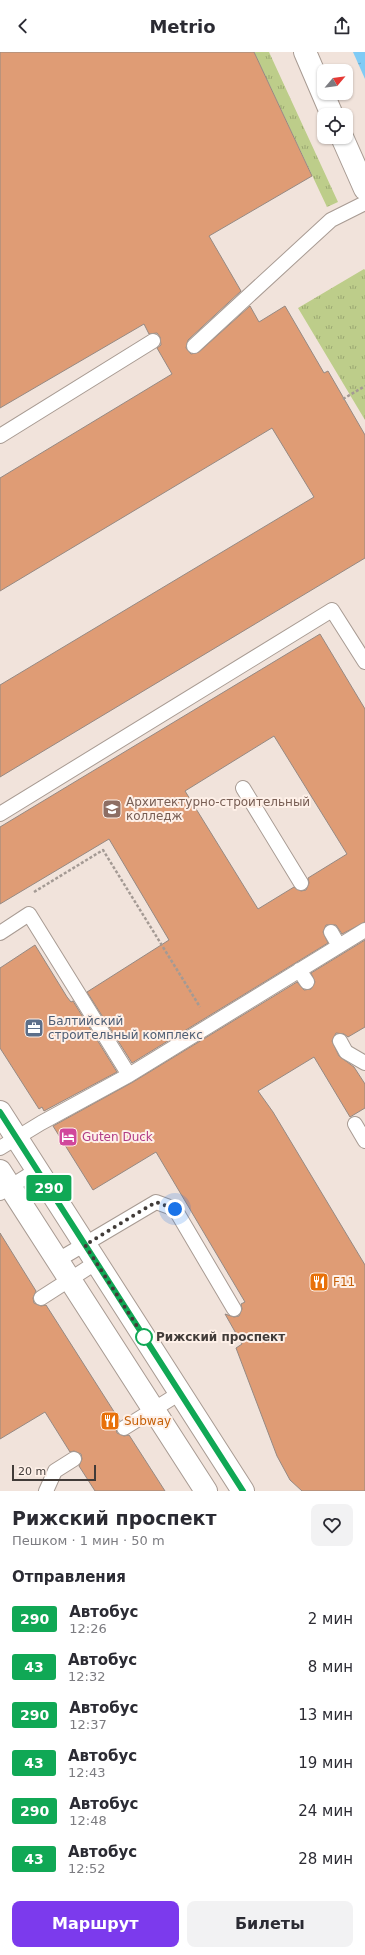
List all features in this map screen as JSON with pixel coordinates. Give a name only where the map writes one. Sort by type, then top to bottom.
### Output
[{"type":"main road","points":[[305,52],[329,108]]},
{"type":"main road","points":[[345,144],[365,189]]},
{"type":"main road","points":[[0,1112],[8,1143],[37,1170],[243,1491]]},
{"type":"main road","points":[[3,1183],[58,1260],[206,1491]]},
{"type":"lane","points":[[194,346],[332,220],[365,203]]},
{"type":"lane","points":[[0,436],[153,341]]},
{"type":"lane","points":[[0,814],[332,610],[365,662]]},
{"type":"lane","points":[[242,788],[301,883]]},
{"type":"lane","points":[[0,933],[29,914],[129,1074]]},
{"type":"lane","points":[[8,1143],[129,1074],[210,1024],[303,976],[338,946],[365,930]]},
{"type":"lane","points":[[331,932],[338,946]]},
{"type":"lane","points":[[340,1041],[346,1052],[365,1063]]},
{"type":"lane","points":[[355,1124],[365,1141]]},
{"type":"lane","points":[[3,1183],[37,1170]]},
{"type":"lane","points":[[41,1298],[70,1279],[91,1253],[156,1202],[175,1209],[234,1309]]},
{"type":"lane","points":[[58,1260],[91,1253]]},
{"type":"lane","points":[[124,1428],[180,1393]]},
{"type":"lane","points":[[46,1491],[55,1471],[74,1459]]},
{"type":"path","points":[[344,399],[365,386]]},
{"type":"path","points":[[29,914],[21,900],[103,850],[210,1024]]},
{"type":"green space","points":[[254,52],[269,52],[338,202],[327,207]]},
{"type":"green space","points":[[364,269],[365,270],[365,420],[298,308]]},
{"type":"water","points":[[353,52],[365,52],[365,79]]},
{"type":"building","points":[[0,52],[254,52],[312,176],[209,236],[241,291],[188,340],[186,348],[191,354],[199,352],[250,306],[259,322],[285,306],[324,373],[328,371],[365,435],[365,558],[0,777],[0,685],[314,497],[272,428],[0,591],[0,478],[172,374],[157,348],[161,345],[160,337],[157,333],[149,334],[144,324],[0,408]]},
{"type":"building","name":"Архитектурно-строительный колледж","points":[[320,634],[365,709],[365,922],[342,934],[336,925],[326,925],[323,932],[328,943],[132,1063],[87,992],[169,940],[109,839],[0,904],[0,827]],"holes":[[[274,736],[347,854],[308,878],[309,883],[306,890],[301,891],[294,887],[258,909],[185,791]]]},
{"type":"building","points":[[365,940],[365,1027],[348,1037],[344,1034],[336,1033],[332,1041],[339,1056],[354,1067],[365,1084],[365,1108],[350,1117],[314,1057],[258,1091],[273,1112],[365,1265],[365,1491],[302,1491],[290,1480],[277,1456],[236,1348],[242,1344],[225,1314],[234,1317],[239,1316],[242,1309],[241,1304],[245,1302],[156,1152],[93,1190],[53,1126],[133,1082],[297,982],[304,990],[311,989],[315,982],[311,973]]},
{"type":"building","points":[[35,945],[67,997],[71,1002],[73,1001],[117,1072],[44,1111],[42,1107],[39,1109],[0,1048],[0,968]]},
{"type":"building","points":[[0,1233],[36,1291],[33,1298],[34,1303],[41,1306],[46,1305],[120,1421],[116,1428],[117,1433],[124,1436],[129,1435],[165,1491],[95,1491],[79,1466],[82,1459],[81,1454],[74,1451],[70,1452],[45,1412],[0,1439]]},
{"type":"bus line","name":"290","points":[[0,1112],[243,1491]]},
{"type":"place","name":"Архитектурно-строительный колледж","points":[[112,809]]},
{"type":"place","name":"Балтийский строительный комплекс","points":[[34,1028]]},
{"type":"place","name":"Guten Duck","points":[[68,1137]]},
{"type":"place","name":"F11","points":[[319,1282]]},
{"type":"place","name":"Рижский проспект","points":[[144,1337]]},
{"type":"place","name":"Subway","points":[[110,1421]]},
{"type":"route","points":[[144,1337],[85,1245],[156,1202],[175,1209]]}]
